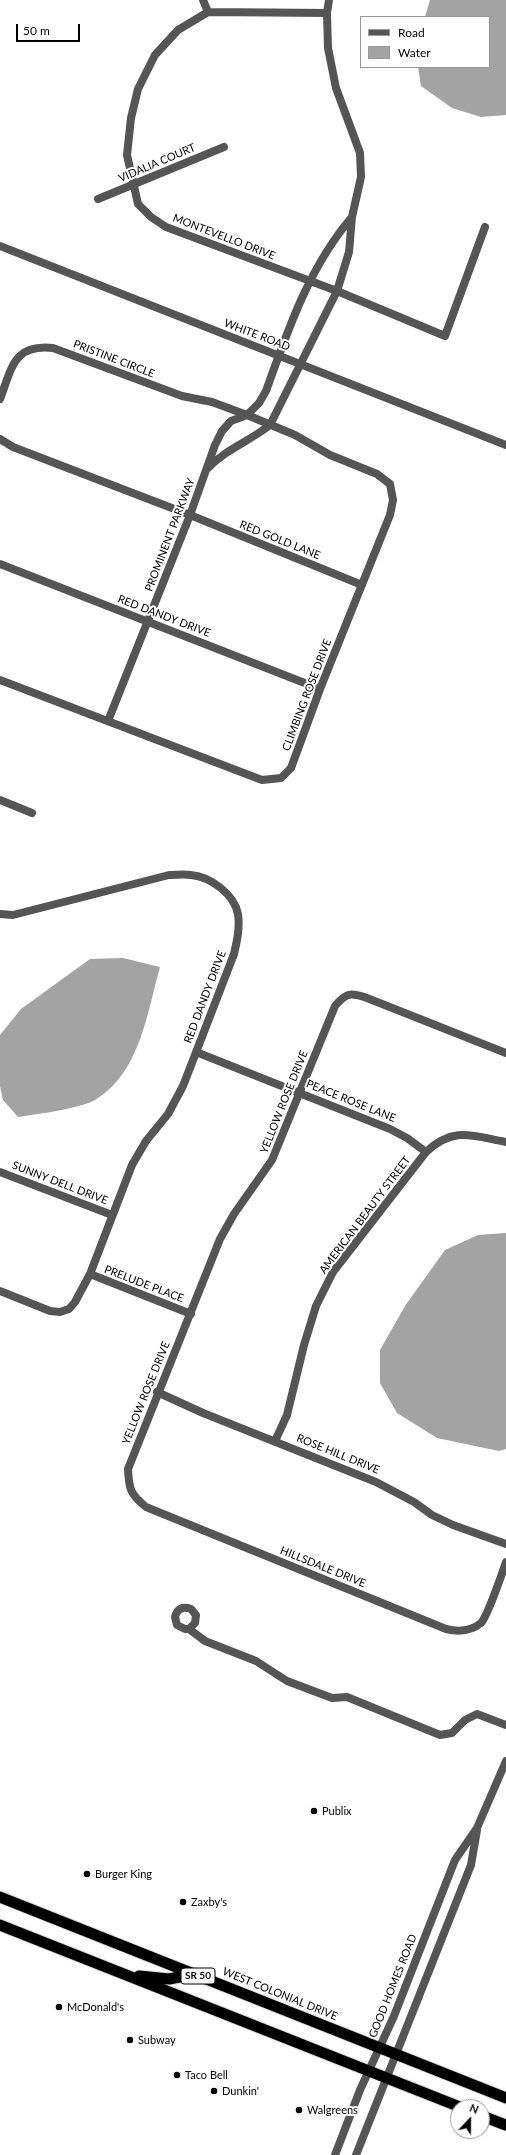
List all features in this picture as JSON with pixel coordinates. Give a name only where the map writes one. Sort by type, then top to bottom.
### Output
[{"type":"highway","name":"WEST COLONIAL DRIVE","points":[[0,1898],[506,2098]]},
{"type":"highway","name":"SR 50","points":[[0,1925],[450,2103]]},
{"type":"highway","points":[[128,1976],[169,1979],[194,1974]]},
{"type":"highway","points":[[490,2119],[506,2125]]},
{"type":"street","points":[[204,0],[208,12],[327,13]]},
{"type":"street","name":"PROMINENT PARKWAY","points":[[207,469],[220,456],[258,434],[270,425],[337,291],[349,252],[352,217],[361,177],[360,153],[336,88],[328,48],[327,13],[329,0]]},
{"type":"street","name":"MONTEVELLO DRIVE","points":[[208,12],[178,30],[173,35],[155,55],[138,89],[131,118],[128,155],[132,186],[138,204],[151,217],[166,227],[308,282],[337,291],[445,336],[485,227]]},
{"type":"street","name":"VIDALIA COURT","points":[[98,199],[224,147]]},
{"type":"street","name":"PROMINENT PARKWAY","points":[[108,721],[190,516],[215,445],[222,431],[231,421],[247,415],[259,403],[266,391],[308,282],[341,230],[352,217]]},
{"type":"street","name":"WHITE ROAD","points":[[0,246],[506,445]]},
{"type":"street","name":"PRISTINE CIRCLE","points":[[0,399],[15,361],[24,352],[38,346],[53,348],[182,396],[212,402],[247,415]]},
{"type":"street","name":"CLIMBING ROSE DRIVE","points":[[0,680],[262,780],[281,778],[291,768],[320,689],[390,515],[392,500],[390,484],[377,474],[330,455],[295,435],[247,415]]},
{"type":"street","points":[[0,439],[13,448],[190,516]]},
{"type":"street","name":"RED GOLD LANE","points":[[190,516],[362,585]]},
{"type":"street","name":"RED DANDY DRIVE","points":[[0,564],[320,689]]},
{"type":"street","points":[[0,800],[32,812]]},
{"type":"street","name":"RED DANDY DRIVE","points":[[0,914],[13,915],[169,875],[192,875],[215,884],[232,898],[238,914],[238,933],[234,954],[183,1086],[168,1114],[146,1141],[132,1165],[90,1274],[75,1302],[69,1309],[60,1312],[50,1311],[0,1291]]},
{"type":"street","name":"YELLOW ROSE DRIVE","points":[[131,1460],[157,1392],[191,1314],[220,1239],[234,1214],[272,1160],[335,1006],[343,996],[355,994],[506,1053]]},
{"type":"street","name":"PEACE ROSE LANE","points":[[196,1052],[390,1129],[407,1138],[426,1152]]},
{"type":"street","name":"AMERICAN BEAUTY STREET","points":[[275,1441],[288,1415],[304,1345],[316,1306],[333,1272],[426,1152],[439,1140],[452,1135],[506,1142]]},
{"type":"street","name":"SUNNY DELL DRIVE","points":[[0,1172],[112,1215]]},
{"type":"street","name":"PRELUDE PLACE","points":[[90,1274],[191,1314]]},
{"type":"street","name":"ROSE HILL DRIVE","points":[[157,1392],[203,1413],[376,1482],[414,1502],[432,1515],[453,1525],[506,1544]]},
{"type":"street","name":"HILLSDALE DRIVE","points":[[131,1460],[128,1469],[128,1485],[133,1496],[146,1507],[446,1629],[458,1632],[471,1629],[482,1622],[506,1562]]},
{"type":"street","points":[[189,1629],[205,1641],[256,1661],[287,1681],[332,1698],[347,1697],[440,1735],[452,1733],[465,1720],[477,1714],[506,1725]]},
{"type":"street","name":"GOOD HOMES ROAD","points":[[335,2155],[369,2071],[380,2048],[455,1860],[477,1828],[506,1761]]},
{"type":"street","name":"GOOD HOMES ROAD","points":[[356,2155],[471,1866],[477,1828]]},
{"type":"water","points":[[430,0],[506,0],[506,115],[481,117],[452,108],[421,86],[418,68],[490,68],[490,16],[425,16]]},
{"type":"water","points":[[123,958],[160,967],[140,1041],[122,1074],[110,1088],[95,1100],[88,1103],[58,1111],[18,1117],[3,1100],[0,1086],[0,1035],[21,1009],[90,959]]},
{"type":"water","points":[[506,1233],[506,1449],[499,1451],[437,1438],[397,1413],[380,1383],[380,1350],[405,1306],[445,1250],[478,1235]]},
{"type":"place","name":"Publix","points":[[314,1811]]},
{"type":"place","name":"Burger King","points":[[87,1874]]},
{"type":"place","name":"Zaxby's","points":[[183,1902]]},
{"type":"place","name":"McDonald's","points":[[59,2007]]},
{"type":"place","name":"Subway","points":[[130,2040]]},
{"type":"place","name":"Taco Bell","points":[[177,2075]]},
{"type":"place","name":"Dunkin'","points":[[214,2091]]},
{"type":"place","name":"Walgreens","points":[[299,2110]]}]
